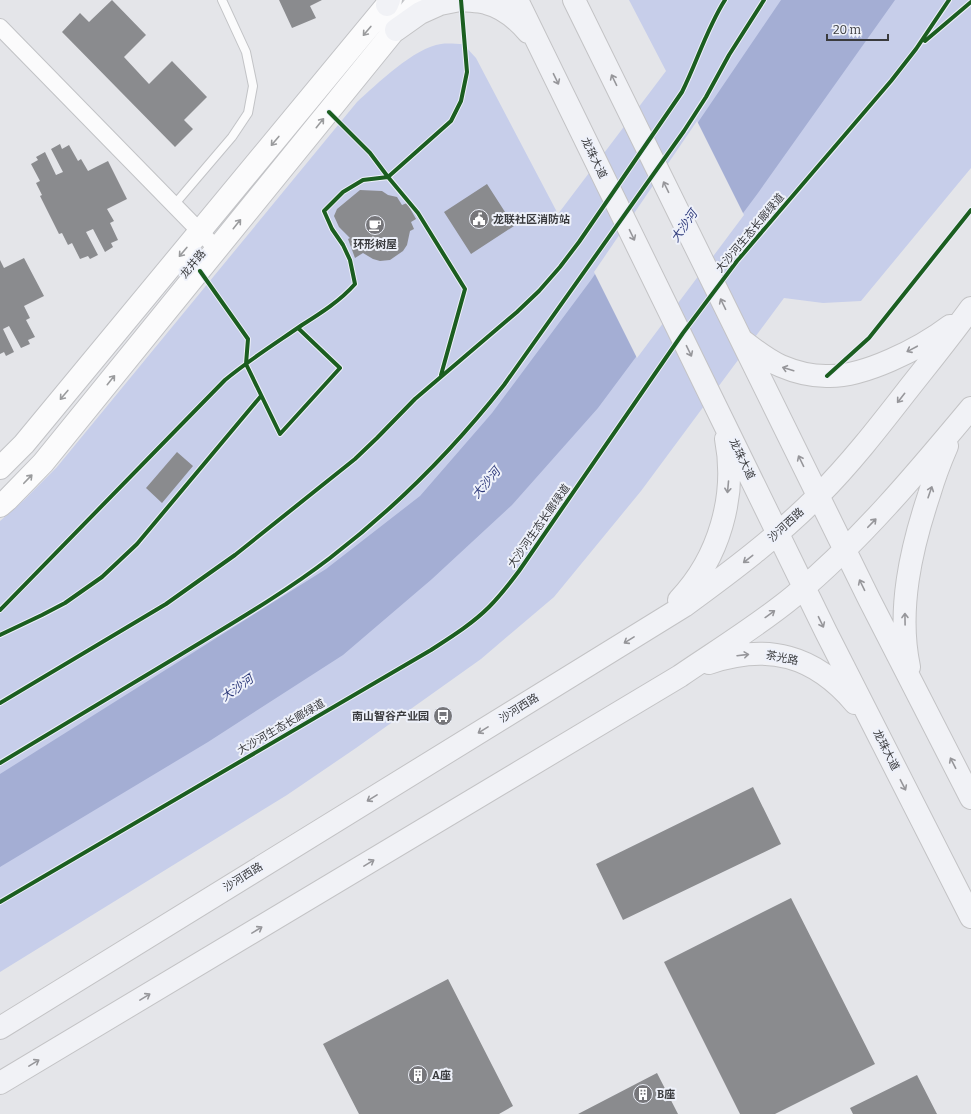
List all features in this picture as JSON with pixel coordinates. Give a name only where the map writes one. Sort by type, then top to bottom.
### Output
[{"type":"main road","points":[[396,30],[420,13],[440,4],[462,0],[485,3],[502,9],[520,23],[539,44]]},
{"type":"main road","name":"龙珠大道","points":[[517,0],[804,587],[879,738],[971,917]]},
{"type":"main road","points":[[574,0],[845,551],[971,798]]},
{"type":"main road","points":[[741,339],[760,354],[781,366],[806,374],[827,376],[844,375],[874,366],[908,352],[948,328],[970,310]]},
{"type":"main road","name":"沙河西路","points":[[0,1028],[690,602],[778,534],[818,496],[869,439],[970,310]]},
{"type":"main road","points":[[0,1082],[680,676],[767,617],[845,551],[899,494],[967,413]]},
{"type":"main road","points":[[913,686],[906,650],[905,613],[908,576],[913,550],[923,512],[938,467],[951,438],[967,413]]},
{"type":"main road","points":[[658,622],[702,572],[723,522],[729,488],[729,457],[722,420]]},
{"type":"main road","name":"茶光路","points":[[680,676],[710,663],[737,656],[764,654],[786,656],[797,659],[818,670],[838,685],[861,711],[879,738]]},
{"type":"street","name":"龙井路","points":[[0,506],[43,463],[419,0]]},
{"type":"street","name":"龙井路","points":[[0,468],[24,444],[389,2]]},
{"type":"street","points":[[0,27],[217,249]]},
{"type":"lane","points":[[174,205],[232,137],[248,113],[253,86],[246,52],[222,0]]},
{"type":"shaded area","points":[[629,0],[971,0],[971,168],[861,301],[823,303],[784,298],[641,491],[554,597],[481,659],[287,795],[0,972],[0,521],[24,500],[57,467],[357,102],[396,68],[420,52],[441,44],[463,44],[476,58],[558,214],[666,71]]},
{"type":"water","name":"大沙河","points":[[781,0],[895,0],[758,193],[598,408],[512,505],[432,579],[343,655],[208,742],[0,867],[0,774],[326,569],[420,496],[492,413],[591,280]]},
{"type":"pier","points":[[697,121],[744,215],[637,358],[594,272]]},
{"type":"building","points":[[112,0],[146,35],[124,57],[149,84],[172,61],[207,97],[184,120],[193,129],[175,147],[62,32],[80,13],[89,22]]},
{"type":"building","points":[[279,0],[322,0],[310,6],[316,18],[292,28]]},
{"type":"building","points":[[60,144],[62,149],[69,145],[78,161],[81,159],[88,171],[108,161],[127,199],[107,209],[114,221],[110,223],[118,240],[111,243],[113,247],[105,252],[93,229],[86,232],[98,255],[90,259],[88,256],[80,259],[72,243],[68,245],[62,233],[59,234],[40,196],[42,195],[36,183],[40,181],[31,164],[38,160],[36,157],[45,152],[56,175],[63,172],[51,149]]},
{"type":"building","name":"龙联社区消防站","points":[[487,184],[514,226],[471,254],[444,212]]},
{"type":"building","name":"环形树屋","points":[[360,190],[382,191],[388,195],[397,197],[402,205],[407,203],[416,219],[411,222],[414,229],[410,231],[407,245],[403,251],[390,260],[380,261],[363,253],[355,258],[348,239],[350,238],[339,227],[334,216],[337,209]]},
{"type":"building","points":[[24,258],[44,296],[24,306],[30,318],[26,320],[35,337],[28,340],[30,344],[21,348],[9,326],[3,329],[14,352],[6,356],[4,352],[0,354],[0,260],[4,268]]},
{"type":"building","points":[[177,452],[193,466],[162,503],[146,488]]},
{"type":"building","points":[[753,787],[781,844],[623,920],[596,864]]},
{"type":"building","points":[[791,898],[875,1064],[775,1114],[740,1114],[664,962]]},
{"type":"building","name":"A座","points":[[448,979],[513,1106],[499,1114],[359,1114],[323,1044]]},
{"type":"building","name":"B座","points":[[657,1073],[678,1114],[578,1114]]},
{"type":"building","points":[[917,1075],[937,1114],[853,1114],[850,1108]]},
{"type":"cycle path","points":[[0,610],[225,380],[330,306],[355,284],[350,260],[343,245],[332,229],[324,211],[343,192],[363,180],[388,177],[451,121],[461,101],[467,72],[461,0]]},
{"type":"cycle path","points":[[0,703],[166,604],[235,555],[355,459],[415,399],[517,312],[539,291],[579,242],[682,92],[707,34],[725,0]]},
{"type":"cycle path","points":[[0,763],[294,584],[354,539],[422,477],[444,455],[504,385],[684,131],[706,97],[729,55],[764,0]]},
{"type":"cycle path","name":"大沙河生态长廊绿道","points":[[0,902],[431,650],[468,625],[489,607],[519,571],[683,333],[737,261],[891,81],[916,49],[949,0]]},
{"type":"cycle path","points":[[925,41],[971,2]]},
{"type":"cycle path","points":[[329,112],[370,153],[418,213],[465,289],[441,375]]},
{"type":"cycle path","points":[[827,376],[869,338],[971,210]]},
{"type":"cycle path","points":[[200,271],[248,339],[246,364],[280,434],[340,368],[298,328]]},
{"type":"cycle path","points":[[0,635],[65,603],[102,577],[137,544],[261,396]]},
{"type":"place","name":"龙联社区消防站","points":[[479,219]]},
{"type":"place","name":"环形树屋","points":[[375,225]]},
{"type":"place","name":"南山智谷产业园","points":[[443,716]]},
{"type":"place","name":"A座","points":[[418,1075]]},
{"type":"place","name":"B座","points":[[643,1094]]}]
